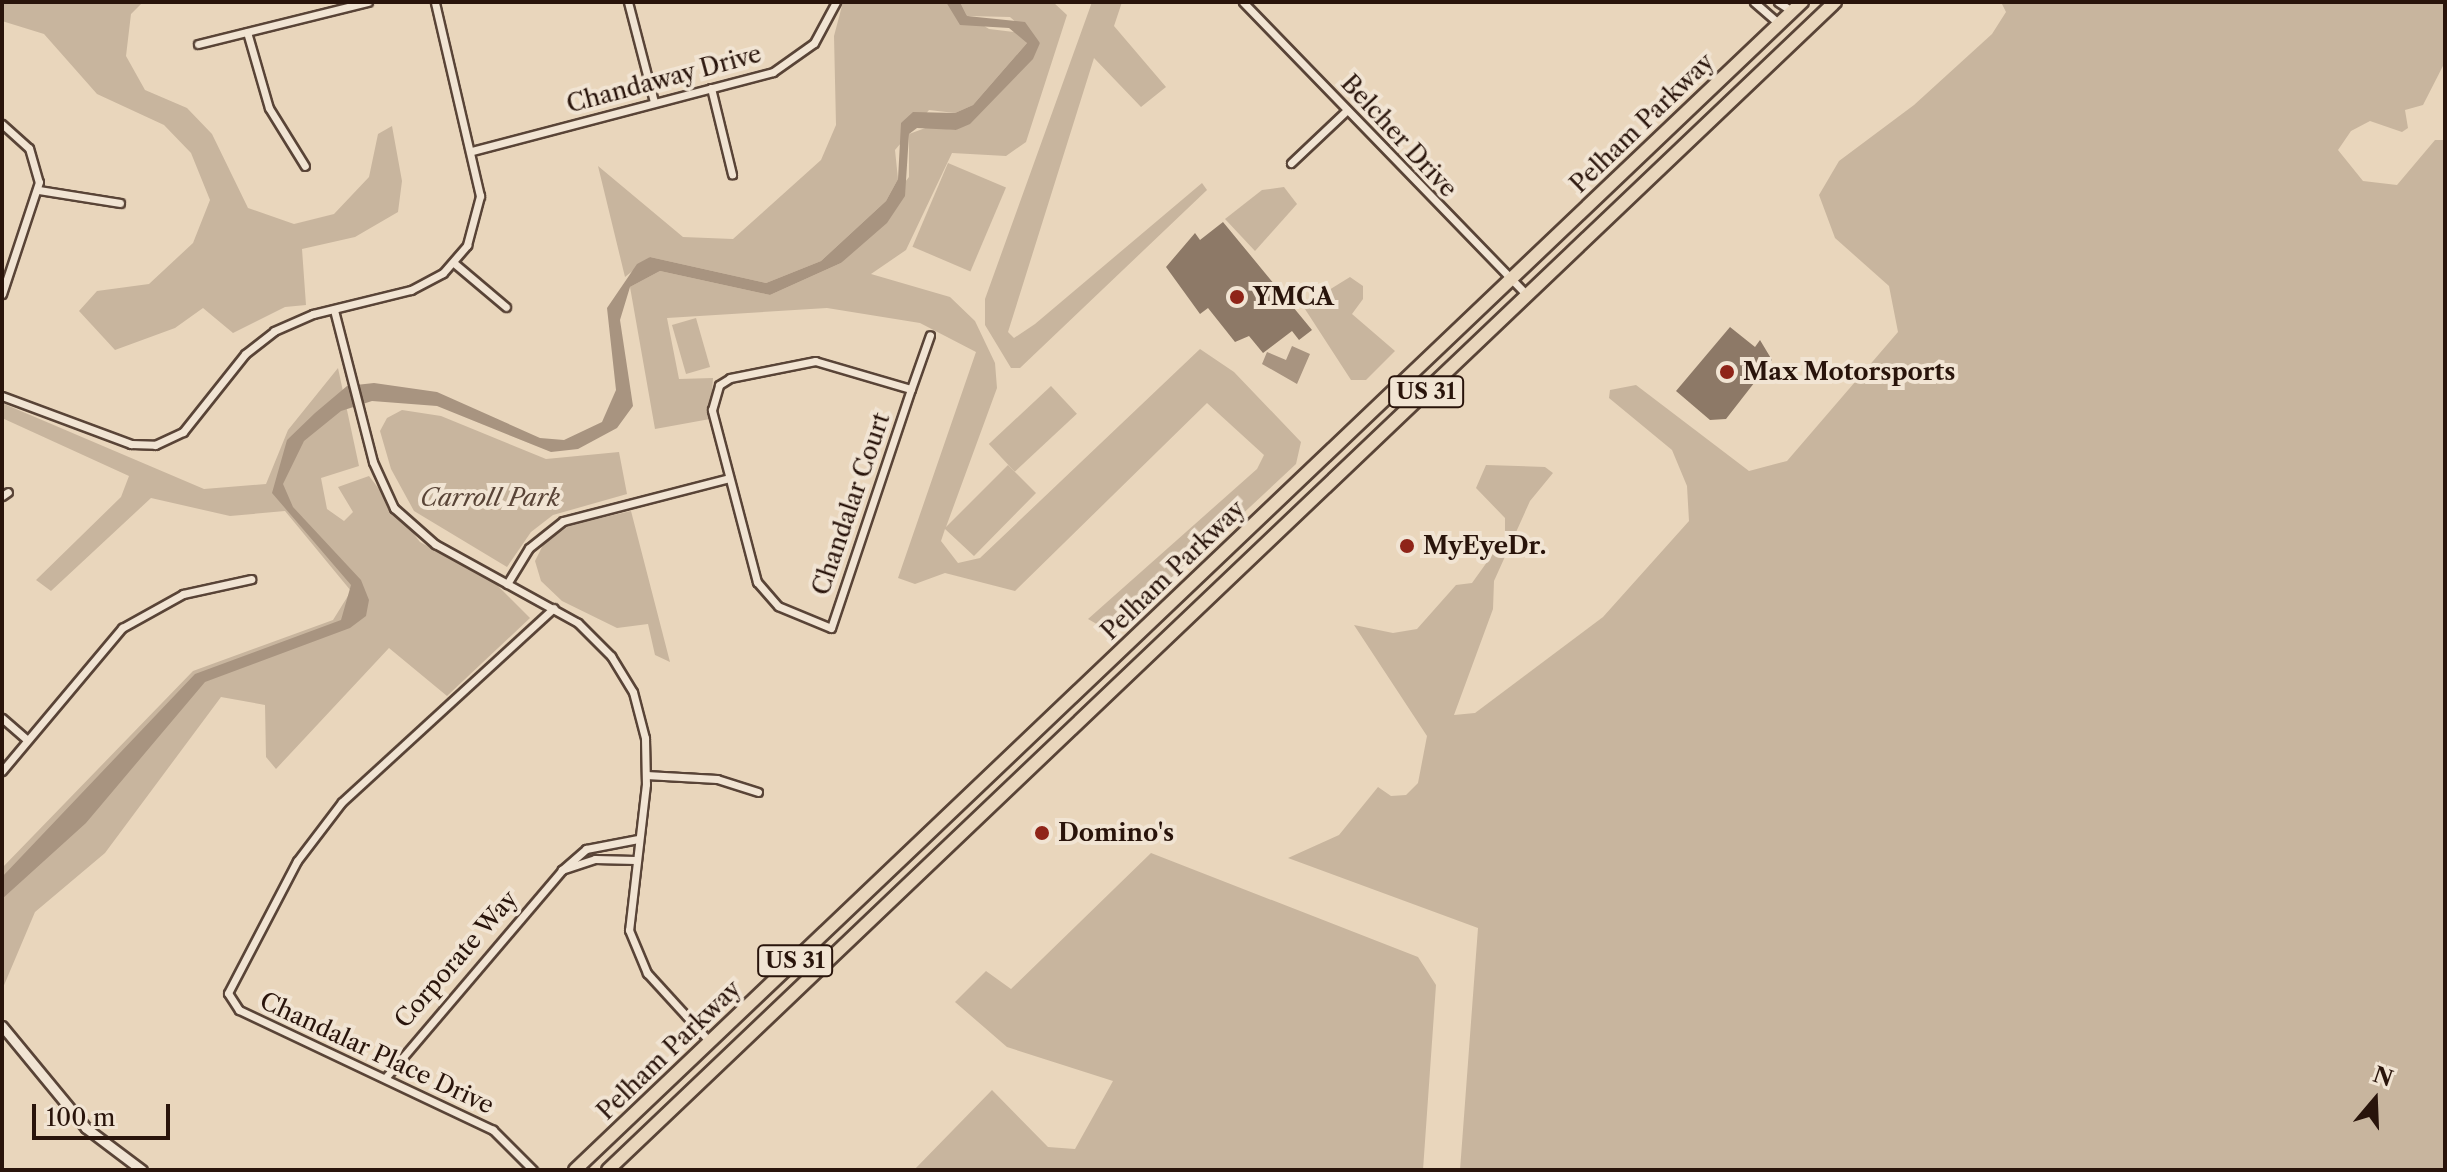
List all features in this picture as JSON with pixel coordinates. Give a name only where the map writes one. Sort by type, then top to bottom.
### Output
[{"type":"main road","name":"Pelham Parkway","points":[[608,1170],[1835,2]]},
{"type":"main road","name":"Pelham Parkway","points":[[575,1170],[1797,6]]},
{"type":"main road","points":[[1797,6],[1808,26]]},
{"type":"main road","points":[[1615,180],[1631,197]]},
{"type":"main road","points":[[1566,227],[1582,244]]},
{"type":"main road","points":[[1474,314],[1489,332]]},
{"type":"main road","points":[[1328,453],[1350,465]]},
{"type":"main road","points":[[1113,658],[1130,674]]},
{"type":"main road","points":[[1014,752],[1030,769]]},
{"type":"main road","points":[[922,840],[939,856]]},
{"type":"main road","points":[[752,1001],[769,1017]]},
{"type":"main road","points":[[710,1042],[727,1058]]},
{"type":"street","points":[[198,44],[368,2]]},
{"type":"street","points":[[2,396],[131,444],[155,445],[188,428],[255,345],[296,320],[422,286],[454,263],[478,214],[472,151],[435,2]]},
{"type":"street","points":[[628,2],[654,102]]},
{"type":"street","name":"Chandaway Drive","points":[[472,151],[773,72],[795,60],[821,34],[836,2]]},
{"type":"street","name":"Belcher Drive","points":[[1243,2],[1527,295]]},
{"type":"street","points":[[1754,2],[1779,24]]},
{"type":"street","points":[[1778,2],[1797,6]]},
{"type":"street","points":[[247,32],[269,108],[305,166]]},
{"type":"street","points":[[711,88],[732,174]]},
{"type":"street","points":[[1291,163],[1347,110]]},
{"type":"street","points":[[2,124],[29,148],[39,190],[2,294]]},
{"type":"street","points":[[39,190],[120,203]]},
{"type":"street","points":[[454,263],[506,307]]},
{"type":"street","points":[[334,310],[382,490],[400,515],[422,536],[554,608],[590,634],[628,682],[642,720],[646,775],[628,923],[639,960],[710,1042]]},
{"type":"street","name":"Chandalar Court","points":[[911,389],[815,361],[778,364],[730,378],[719,385],[712,410],[729,478],[761,589],[778,606],[831,628],[930,335]]},
{"type":"street","points":[[507,584],[529,548],[563,521],[729,478]]},
{"type":"street","points":[[2,771],[26,739],[129,623],[183,594],[251,579]]},
{"type":"street","name":"Chandalar Place Drive","points":[[533,1170],[493,1130],[234,1007],[230,987],[297,861],[342,802],[554,608]]},
{"type":"street","points":[[2,718],[26,739]]},
{"type":"street","points":[[646,775],[717,779],[758,792]]},
{"type":"street","name":"Corporate Way","points":[[386,1077],[580,851],[638,839]]},
{"type":"street","points":[[562,870],[595,859],[635,860]]},
{"type":"street","points":[[2,1026],[86,1128],[142,1170]]},
{"type":"green space","points":[[2,2],[143,2],[131,14],[126,56],[145,90],[187,108],[212,134],[248,208],[294,224],[334,214],[369,177],[378,134],[392,126],[402,181],[398,212],[355,237],[302,249],[306,305],[285,307],[233,333],[203,308],[175,328],[115,350],[79,311],[97,291],[149,284],[193,243],[210,200],[191,153],[164,125],[97,94],[44,34],[2,21]]},
{"type":"green space","points":[[843,2],[946,2],[989,29],[1022,33],[1027,43],[973,105],[955,113],[929,110],[895,150],[898,179],[886,201],[821,261],[766,283],[650,257],[625,277],[598,166],[683,237],[733,239],[821,160],[836,125],[834,36]]},
{"type":"green space","points":[[960,2],[1053,2],[1067,15],[1026,142],[1006,156],[952,153],[906,250],[871,274],[950,297],[975,321],[995,363],[997,388],[946,527],[1008,465],[1036,493],[974,556],[945,529],[941,541],[958,563],[980,558],[1200,349],[1234,372],[1301,442],[1296,464],[1114,634],[1088,619],[1257,469],[1264,455],[1207,403],[1015,591],[945,573],[915,584],[898,578],[976,352],[920,323],[827,308],[667,318],[679,379],[713,378],[710,419],[655,429],[630,287],[660,271],[770,295],[841,263],[909,177],[909,134],[928,127],[956,130],[1040,43],[1010,17],[967,16]]},
{"type":"green space","points":[[1092,2],[1122,2],[1114,26],[1166,87],[1141,107],[1094,58],[1008,332],[1014,338],[1035,324],[1202,183],[1207,190],[1020,368],[1011,368],[985,325],[985,299]]},
{"type":"green space","points":[[2001,2],[2445,2],[2445,62],[2423,105],[2405,110],[2408,128],[2402,132],[2370,121],[2351,131],[2338,150],[2363,181],[2397,185],[2435,140],[2445,140],[2445,1170],[1460,1170],[1478,928],[1288,858],[1339,835],[1378,787],[1391,796],[1406,795],[1418,783],[1427,736],[1354,625],[1393,633],[1417,629],[1456,585],[1472,583],[1505,537],[1505,518],[1476,488],[1486,465],[1545,467],[1553,473],[1530,501],[1494,581],[1493,609],[1454,715],[1475,713],[1603,617],[1689,521],[1687,486],[1672,450],[1609,398],[1610,390],[1636,385],[1749,471],[1787,461],[1898,332],[1889,286],[1835,238],[1819,195],[1839,161],[1914,105],[1992,34],[2006,12]]},
{"type":"green space","points":[[948,163],[1006,188],[970,271],[912,247]]},
{"type":"green space","points":[[1284,187],[1297,204],[1255,251],[1225,219],[1262,190]]},
{"type":"green space","points":[[1350,277],[1363,286],[1363,299],[1352,314],[1395,351],[1366,380],[1351,380],[1303,306]]},
{"type":"green space","points":[[696,318],[710,367],[686,374],[672,325]]},
{"type":"green space","points":[[338,368],[359,466],[321,478],[327,509],[344,521],[353,512],[338,487],[369,476],[420,542],[495,583],[530,618],[447,696],[389,648],[276,769],[266,757],[265,705],[221,697],[105,853],[35,912],[2,990],[2,868],[193,671],[333,620],[351,591],[285,511],[230,516],[151,498],[51,591],[36,580],[121,497],[129,476],[2,418],[2,403],[204,489],[266,484],[288,430]]},
{"type":"green space","points":[[1051,386],[1077,414],[1015,472],[989,444]]},
{"type":"green space","name":"Carroll Park","points":[[402,410],[441,416],[546,459],[619,452],[627,494],[553,515],[531,532],[507,567],[414,511],[391,469],[380,431],[387,418]]},
{"type":"green space","points":[[631,511],[670,662],[655,655],[648,624],[617,628],[562,601],[541,581],[535,561],[543,545],[570,525]]},
{"type":"green space","points":[[1151,853],[1418,957],[1436,985],[1423,1170],[914,1170],[992,1090],[1048,1147],[1075,1149],[1113,1081],[1007,1047],[955,1002],[986,971],[1011,989]]},
{"type":"shaded area","points":[[946,2],[960,2],[967,16],[1025,22],[1040,43],[1033,59],[970,124],[956,130],[917,128],[909,134],[905,196],[887,223],[841,263],[770,295],[660,271],[630,287],[620,320],[633,406],[617,428],[578,449],[551,452],[437,406],[372,401],[341,411],[304,441],[283,484],[293,507],[361,580],[369,600],[366,616],[350,628],[205,682],[86,823],[2,899],[2,877],[195,674],[341,620],[351,585],[272,493],[287,440],[315,413],[347,386],[374,383],[437,392],[540,438],[564,440],[602,422],[616,390],[607,308],[637,264],[650,257],[766,283],[821,261],[886,201],[898,179],[901,123],[913,112],[955,113],[973,105],[1027,43],[1009,28],[960,25]]},
{"type":"shaded area","points":[[1292,346],[1310,354],[1297,384],[1262,364],[1267,352],[1286,360]]},
{"type":"building","name":"YMCA","points":[[1223,222],[1312,330],[1299,340],[1292,331],[1263,353],[1249,336],[1235,342],[1208,308],[1200,314],[1166,267],[1195,233],[1200,240]]},
{"type":"building","name":"Max Motorsports","points":[[1730,327],[1755,347],[1760,340],[1772,360],[1726,419],[1710,420],[1676,391]]},
{"type":"place","name":"YMCA","points":[[1237,297]]},
{"type":"place","name":"Max Motorsports","points":[[1727,372]]},
{"type":"place","name":"MyEyeDr.","points":[[1407,546]]},
{"type":"place","name":"Domino's","points":[[1042,833]]}]
